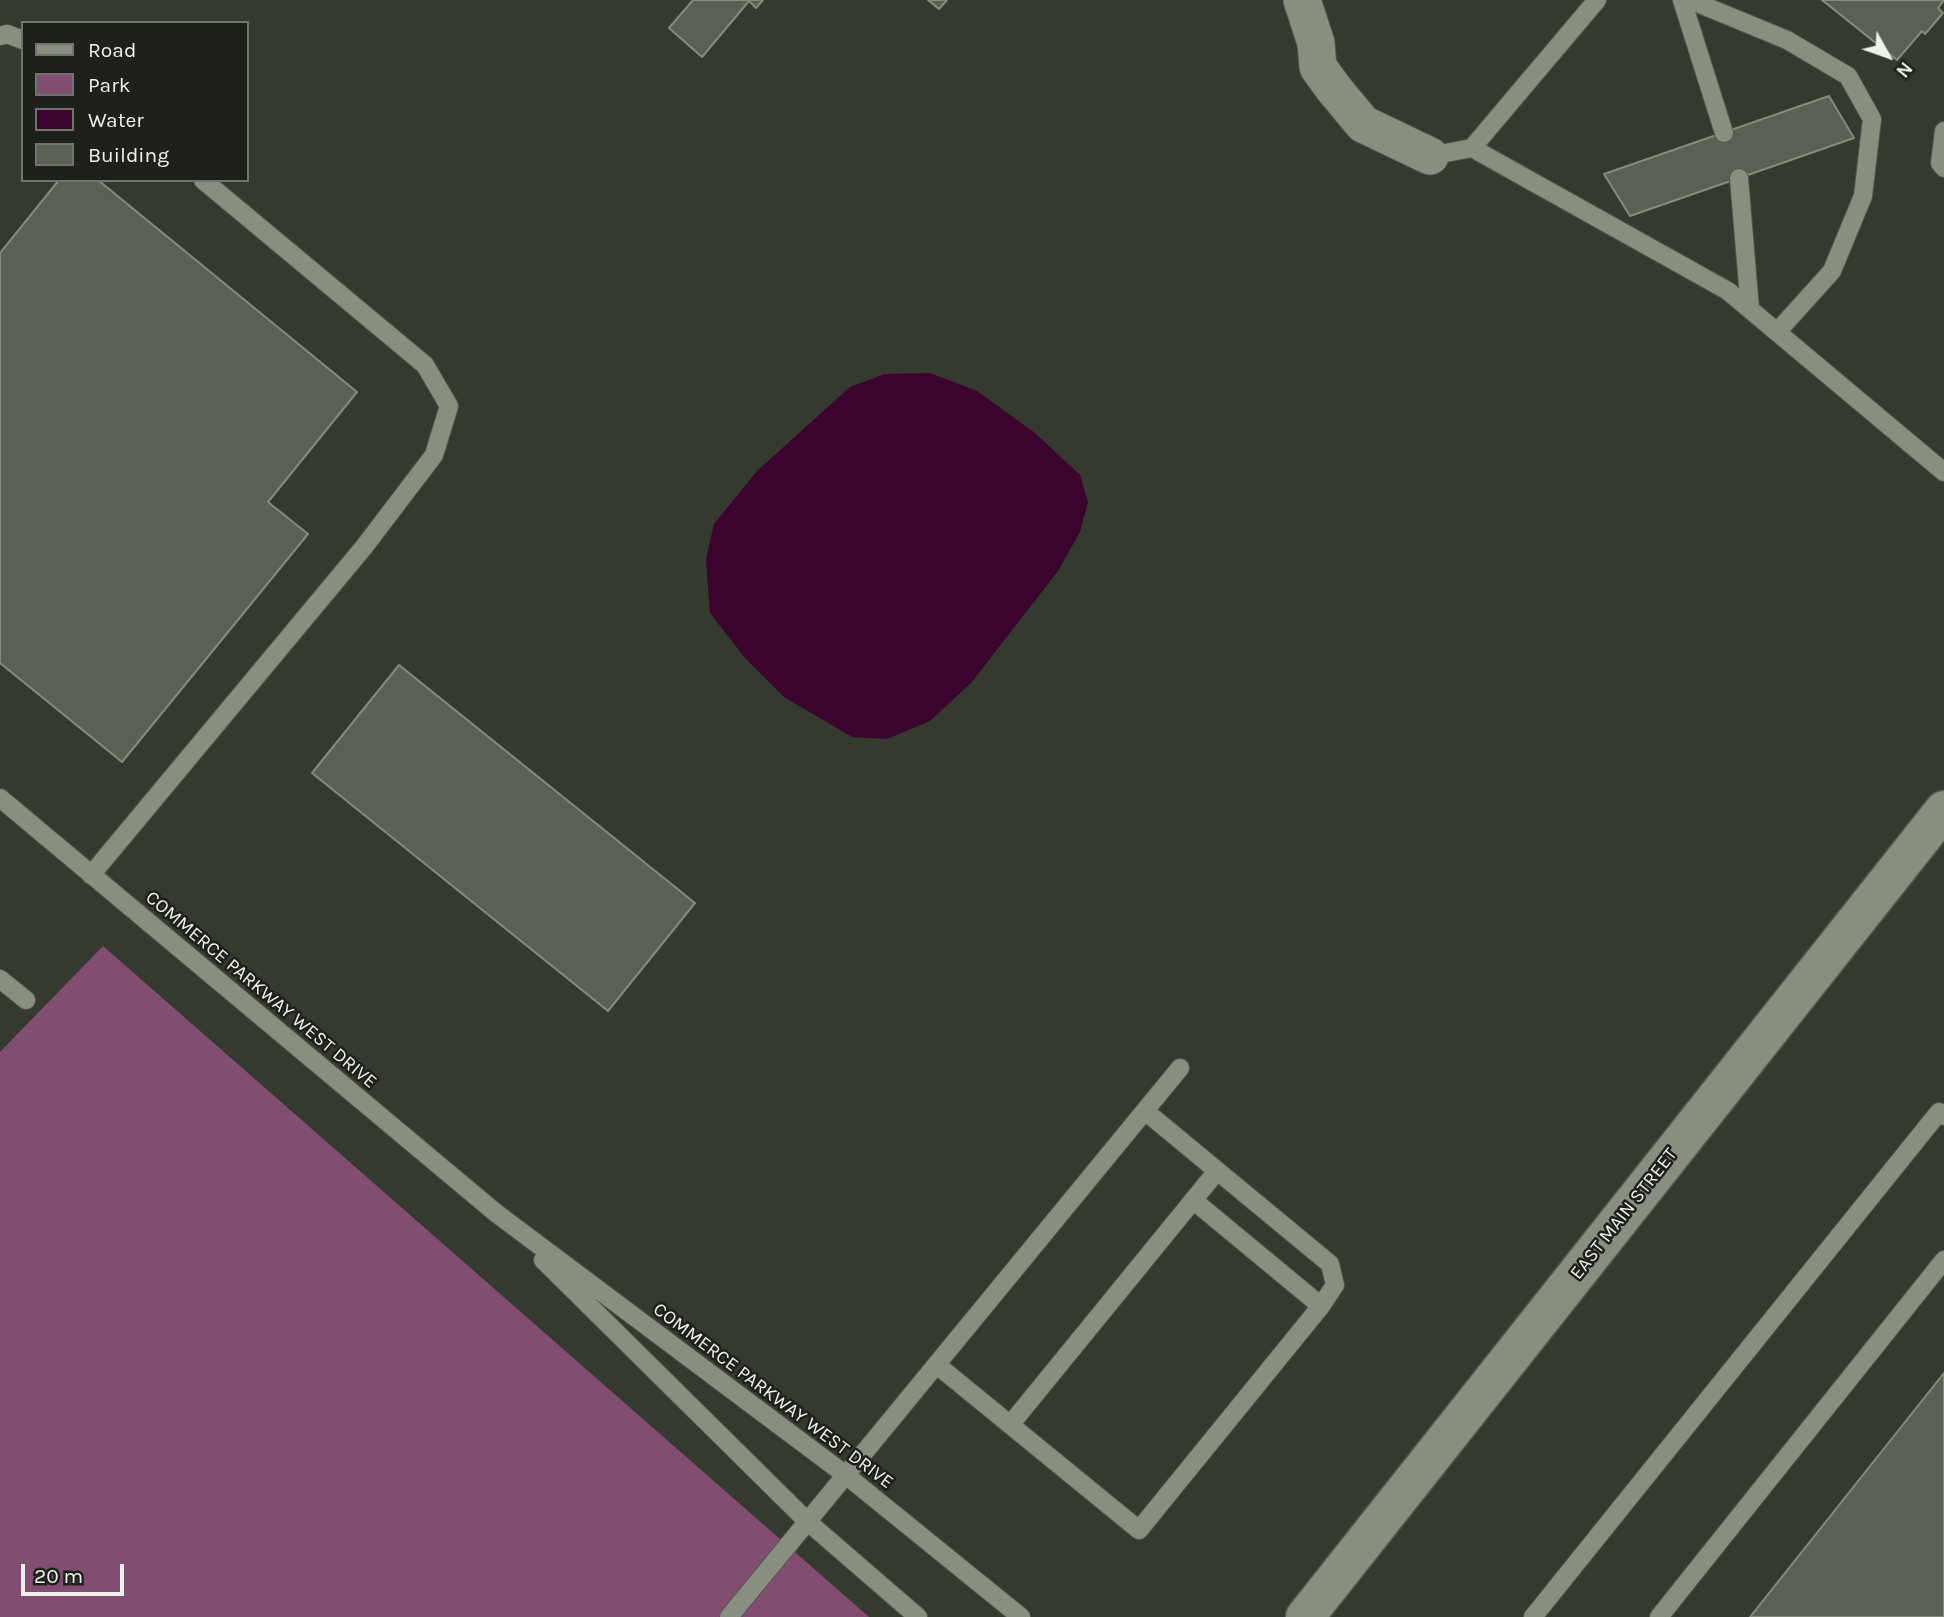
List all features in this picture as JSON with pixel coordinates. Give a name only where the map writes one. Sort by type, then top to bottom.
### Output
[{"type":"main road","name":"EAST MAIN STREET","points":[[1305,1617],[1942,816]]},
{"type":"street","points":[[1302,0],[1316,43],[1318,67],[1334,89],[1363,124],[1430,156]]},
{"type":"lane","points":[[1430,156],[1472,148],[1597,0]]},
{"type":"lane","points":[[1682,0],[1724,133]]},
{"type":"lane","points":[[1690,0],[1787,40],[1848,76],[1872,119],[1863,196],[1832,271],[1777,332]]},
{"type":"lane","points":[[0,36],[7,34],[21,39]]},
{"type":"lane","points":[[1944,131],[1940,163],[1944,168]]},
{"type":"lane","points":[[1472,148],[1728,291],[1944,472]]},
{"type":"lane","points":[[1739,178],[1750,309]]},
{"type":"lane","points":[[91,874],[364,547],[433,454],[449,406],[425,365],[205,182]]},
{"type":"lane","name":"COMMERCE PARKWAY WEST DRIVE","points":[[0,799],[496,1213],[847,1476],[1021,1617]]},
{"type":"lane","points":[[0,979],[26,1000]]},
{"type":"lane","points":[[729,1617],[1180,1068]]},
{"type":"lane","points":[[937,1365],[1139,1531],[1321,1306],[1335,1285],[1330,1264],[1145,1111]]},
{"type":"lane","points":[[1533,1617],[1939,1112],[1944,1115]]},
{"type":"lane","points":[[1010,1425],[1217,1171]]},
{"type":"lane","points":[[1193,1200],[1321,1306]]},
{"type":"lane","name":"COMMERCE PARKWAY WEST DRIVE","points":[[496,1213],[808,1522],[918,1617]]},
{"type":"lane","points":[[1659,1617],[1944,1260]]},
{"type":"green space","points":[[103,946],[869,1617],[0,1617],[0,1052]]},
{"type":"water","points":[[930,373],[977,391],[1035,433],[1080,475],[1088,502],[1080,532],[1058,571],[971,683],[930,721],[887,739],[852,737],[784,697],[745,658],[710,613],[706,559],[714,524],[757,471],[850,387],[885,374]]},
{"type":"building","points":[[693,0],[763,0],[756,8],[749,1],[702,57],[669,28]]},
{"type":"building","points":[[928,0],[947,0],[939,9]]},
{"type":"building","points":[[1822,0],[1944,0],[1938,8],[1943,13],[1925,34],[1922,31],[1897,60]]},
{"type":"building","points":[[1829,96],[1854,138],[1630,216],[1604,174]]},
{"type":"building","points":[[57,182],[100,182],[357,392],[268,502],[308,534],[122,762],[0,663],[0,253]]},
{"type":"building","points":[[399,665],[695,903],[608,1011],[312,773]]},
{"type":"building","points":[[1944,1373],[1944,1617],[1750,1617]]}]
